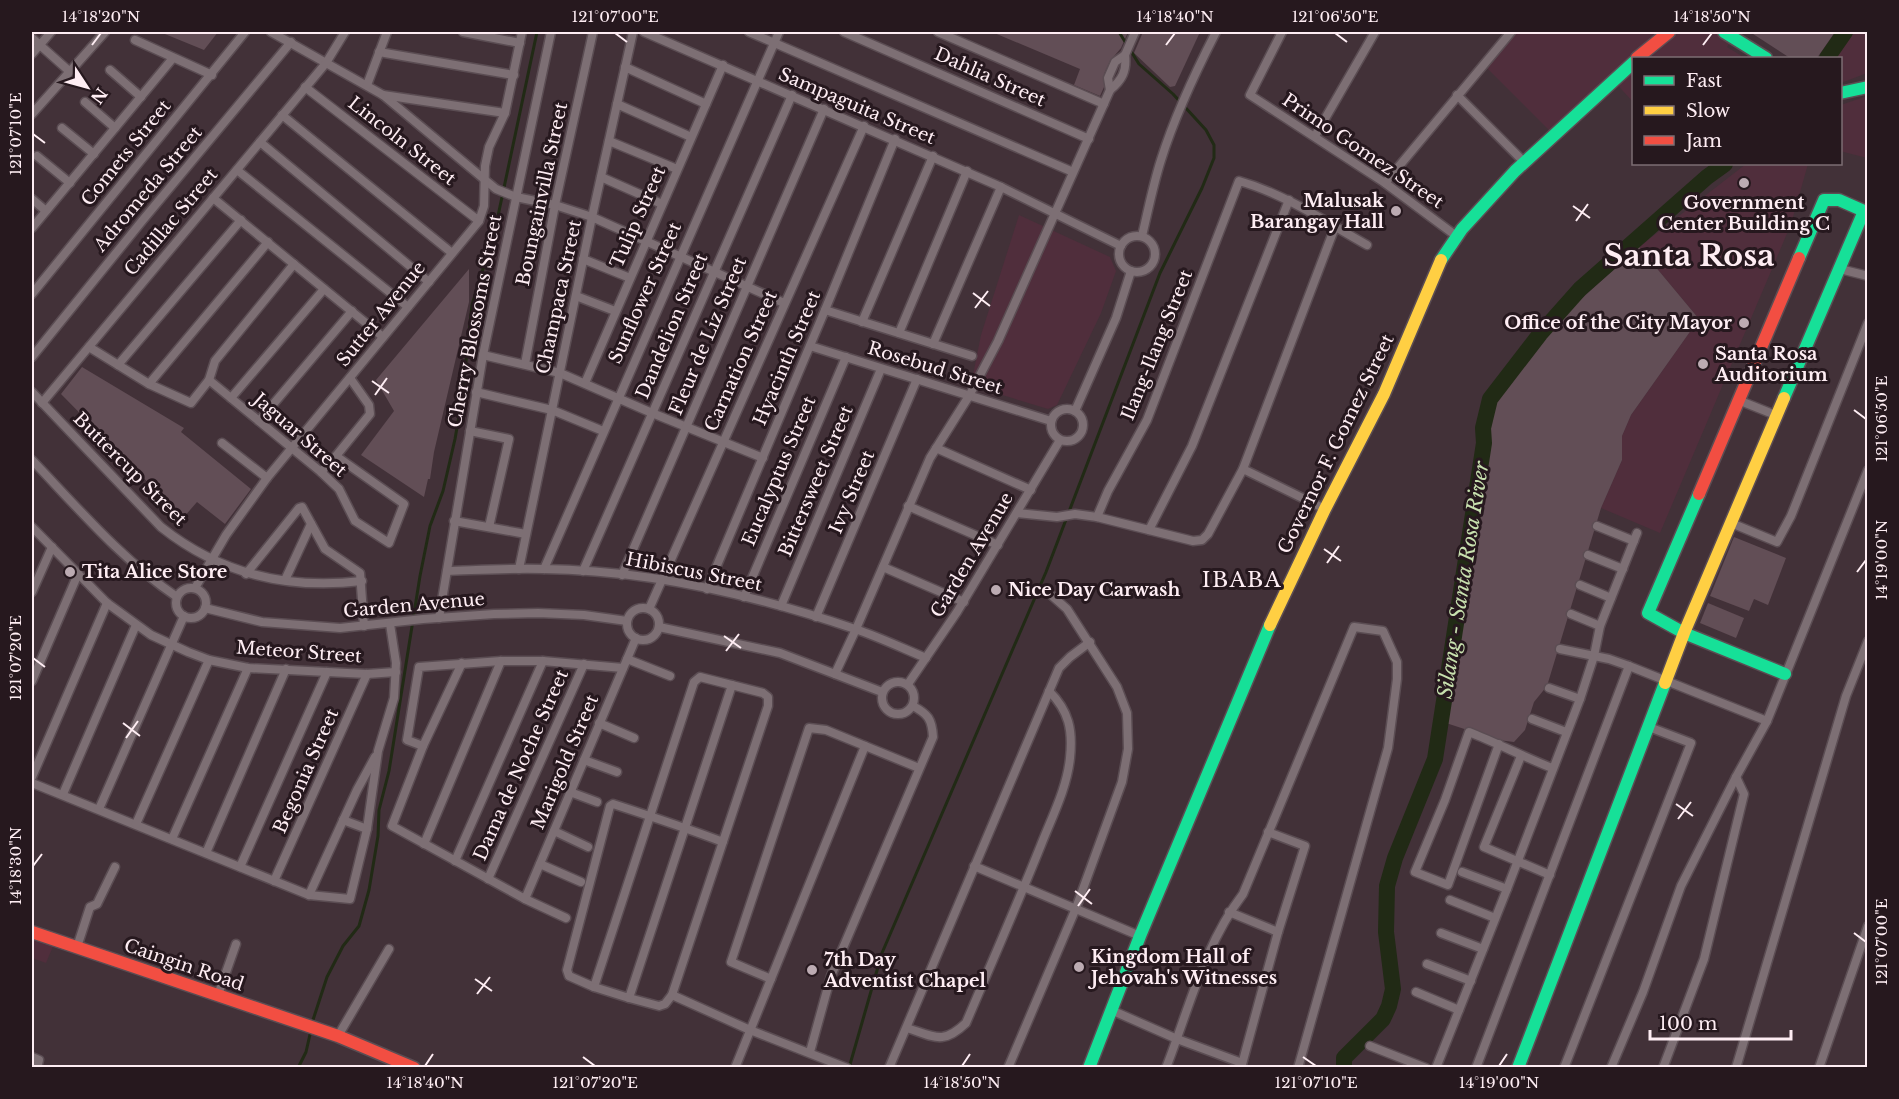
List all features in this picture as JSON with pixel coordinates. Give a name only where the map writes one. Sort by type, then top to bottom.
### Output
[{"type":"street","points":[[32,54],[51,32]]},
{"type":"street","points":[[32,114],[105,32]]},
{"type":"street","name":"Comets Street","points":[[32,294],[245,32]]},
{"type":"street","points":[[271,32],[383,95],[496,189],[592,217],[784,303]]},
{"type":"street","name":"Cadillac Street","points":[[42,403],[326,63],[345,32]]},
{"type":"street","points":[[367,85],[387,32]]},
{"type":"street","points":[[463,32],[520,42]]},
{"type":"street","name":"Sutter Avenue","points":[[195,588],[210,560],[267,478],[479,221],[484,206],[484,181],[489,147],[505,112],[522,32]]},
{"type":"street","name":"Cherry Blossoms Street","points":[[439,618],[483,355],[514,196],[551,32]]},
{"type":"street","name":"Boungainvilla Street","points":[[525,364],[555,205],[593,32]]},
{"type":"street","name":"Champaca Street","points":[[519,569],[633,32]]},
{"type":"street","name":"Sampaguita Street","points":[[644,32],[896,139],[1056,213],[1121,246]]},
{"type":"street","points":[[749,32],[1073,172]]},
{"type":"street","name":"Sunflower Street","points":[[544,569],[756,80],[779,32]]},
{"type":"street","name":"Dahlia Street","points":[[844,32],[1089,139]]},
{"type":"street","points":[[938,32],[1104,104]]},
{"type":"street","points":[[1142,236],[1161,160],[1175,120],[1216,32]]},
{"type":"street","name":"Primo Gomez Street","points":[[1282,32],[1250,95],[1316,136],[1455,235]]},
{"type":"street","points":[[1316,136],[1375,32]]},
{"type":"street","points":[[1384,183],[1511,32]]},
{"type":"street","points":[[1638,57],[1669,32]]},
{"type":"street","points":[[1724,32],[1764,57]]},
{"type":"street","points":[[835,674],[908,506],[936,448],[969,396],[1016,305],[1110,90],[1120,82],[1126,67],[1125,54],[1134,34]]},
{"type":"street","points":[[32,38],[69,71]]},
{"type":"street","points":[[135,40],[212,75]]},
{"type":"street","name":"Adromeda Street","points":[[32,357],[291,42]]},
{"type":"street","points":[[379,52],[514,75]]},
{"type":"street","points":[[32,228],[173,58]]},
{"type":"street","name":"Governor F. Gomez Street","points":[[1089,1068],[1140,936],[1259,647],[1325,509],[1384,394],[1443,255],[1455,235],[1524,162],[1563,123],[1632,64]]},
{"type":"street","name":"Tulip Street","points":[[585,382],[723,65]]},
{"type":"street","points":[[625,68],[705,104]]},
{"type":"street","points":[[110,70],[141,97]]},
{"type":"street","name":"Lincoln Street","points":[[305,87],[479,221]]},
{"type":"street","points":[[1842,93],[1868,87]]},
{"type":"street","points":[[383,95],[505,112]]},
{"type":"street","name":"Dandelion Street","points":[[583,571],[792,95]]},
{"type":"street","points":[[1457,95],[1524,162]]},
{"type":"street","points":[[85,102],[115,128]]},
{"type":"street","points":[[617,104],[691,137]]},
{"type":"street","name":"Fleur de Liz Street","points":[[622,574],[824,109]]},
{"type":"street","points":[[282,115],[452,254]]},
{"type":"street","name":"Carnation Street","points":[[649,609],[864,126]]},
{"type":"street","points":[[62,128],[94,154]]},
{"type":"street","name":"Hyacinth Street","points":[[706,589],[896,139]]},
{"type":"street","points":[[609,141],[677,169]]},
{"type":"street","points":[[260,142],[429,282]]},
{"type":"street","points":[[37,156],[70,183]]},
{"type":"street","points":[[862,322],[933,156]]},
{"type":"street","points":[[237,170],[408,307]]},
{"type":"street","points":[[898,333],[967,171]]},
{"type":"street","points":[[601,177],[662,204]]},
{"type":"street","name":"Ilang-Ilang Street","points":[[1097,517],[1108,491],[1147,420],[1239,182],[1289,200]]},
{"type":"street","points":[[933,344],[1001,187]]},
{"type":"street","points":[[213,198],[383,337]]},
{"type":"street","points":[[1518,1068],[1684,633],[1864,211],[1844,201],[1831,198],[1824,200],[1648,613],[1684,633],[1785,674]]},
{"type":"street","points":[[32,199],[46,211]]},
{"type":"street","points":[[1149,530],[1192,446],[1289,200],[1367,245]]},
{"type":"street","points":[[118,365],[241,220]]},
{"type":"street","points":[[1017,513],[1057,517],[1075,514],[1097,517],[1193,541],[1202,540],[1208,534],[1243,469],[1335,227]]},
{"type":"street","points":[[1142,236],[1153,245],[1154,259],[1146,270],[1131,271],[1120,260],[1119,252],[1121,246],[1130,237],[1142,236]]},
{"type":"street","points":[[149,384],[268,242]]},
{"type":"street","points":[[584,259],[630,278]]},
{"type":"street","points":[[88,347],[149,384],[191,403],[209,380],[215,361],[294,264]]},
{"type":"street","points":[[1840,269],[1868,276]]},
{"type":"street","points":[[1075,411],[1116,318],[1131,271]]},
{"type":"street","points":[[231,398],[324,289]]},
{"type":"street","points":[[576,296],[615,311]]},
{"type":"street","points":[[825,310],[972,357]]},
{"type":"street","points":[[259,421],[352,311]]},
{"type":"street","points":[[1731,523],[1777,542],[1791,516],[1868,323]]},
{"type":"street","name":"Rosebud Street","points":[[810,346],[1051,421]]},
{"type":"street","points":[[483,355],[560,373],[585,382],[687,428],[763,458]]},
{"type":"street","name":"Eucalyptus Street","points":[[744,597],[846,357]]},
{"type":"street","name":"Bittersweet Street","points":[[781,606],[881,369]]},
{"type":"street","points":[[321,472],[370,414],[369,405],[350,378]]},
{"type":"street","name":"Ivy Street","points":[[816,617],[917,379]]},
{"type":"street","name":"Jaguar Street","points":[[209,380],[321,472],[339,489],[355,521],[389,543],[404,504],[336,456]]},
{"type":"street","name":"Buttercup Street","points":[[32,392],[161,527],[210,560],[246,574],[285,580],[335,584],[362,581]]},
{"type":"street","points":[[476,392],[552,410],[603,431]]},
{"type":"street","points":[[1738,400],[1778,416]]},
{"type":"street","points":[[1061,410],[1075,411],[1082,420],[1081,433],[1072,441],[1060,440],[1052,432],[1051,421],[1061,410]]},
{"type":"street","points":[[470,431],[509,439],[489,527]]},
{"type":"street","name":"Garden Avenue","points":[[908,684],[964,602],[1060,440]]},
{"type":"street","points":[[222,443],[267,478]]},
{"type":"street","points":[[936,448],[1031,490]]},
{"type":"street","points":[[32,460],[133,564],[177,597]]},
{"type":"street","points":[[1243,469],[1325,509]]},
{"type":"street","points":[[1611,1068],[1643,992],[1682,886],[1736,777],[1767,721],[1868,470]]},
{"type":"street","points":[[908,506],[998,545]]},
{"type":"street","points":[[246,574],[299,507],[303,508],[325,549],[360,573],[364,626]]},
{"type":"street","points":[[454,521],[526,534]]},
{"type":"street","points":[[285,580],[311,524]]},
{"type":"street","points":[[1436,1068],[1580,699],[1594,656],[1600,626],[1635,537],[1598,526]]},
{"type":"street","name":"Meteor Street","points":[[32,527],[107,603],[136,625],[170,645],[209,660],[248,668],[367,674],[396,672]]},
{"type":"street","points":[[32,592],[52,547]]},
{"type":"street","points":[[1588,555],[1623,569]]},
{"type":"street","points":[[883,567],[964,602]]},
{"type":"street","name":"Hibiscus Street","points":[[447,571],[544,569],[622,574],[663,580],[781,606],[856,629],[926,658]]},
{"type":"street","points":[[32,681],[78,574]]},
{"type":"street","points":[[1580,585],[1611,598]]},
{"type":"street","points":[[195,588],[205,596],[205,608],[196,617],[184,616],[177,608],[177,597],[184,589],[195,588]]},
{"type":"street","points":[[1008,1068],[1076,908],[1122,782],[1128,749],[1127,712],[1117,687],[1067,609],[1050,594]]},
{"type":"street","points":[[32,777],[107,603]]},
{"type":"street","name":"Garden Avenue","points":[[205,608],[288,625],[340,628],[423,619],[538,613],[585,615],[627,621]]},
{"type":"street","points":[[649,609],[657,617],[659,627],[651,637],[636,638],[631,634],[627,621],[635,610],[649,609]]},
{"type":"street","points":[[1571,614],[1600,626]]},
{"type":"street","points":[[99,809],[184,616]]},
{"type":"street","points":[[32,783],[309,895],[350,899],[367,829],[378,751],[394,698],[396,672],[390,624]]},
{"type":"street","points":[[63,794],[136,625]]},
{"type":"street","points":[[659,627],[780,653],[882,692]]},
{"type":"street","points":[[1166,1068],[1198,977],[1229,912],[1243,894],[1354,627],[1383,631],[1397,663],[1388,748],[1298,1068]]},
{"type":"street","name":"Marigold Street","points":[[525,899],[636,638]]},
{"type":"street","points":[[1736,1068],[1846,696],[1868,641]]},
{"type":"street","points":[[889,1068],[1059,668],[1089,642]]},
{"type":"street","points":[[1560,649],[1629,666],[1767,721]]},
{"type":"street","points":[[136,824],[209,660]]},
{"type":"street","points":[[423,746],[407,740],[419,667],[501,661],[625,663],[670,676]]},
{"type":"street","points":[[424,844],[501,661]]},
{"type":"street","points":[[455,861],[543,661]]},
{"type":"street","points":[[462,663],[423,746],[392,826],[525,899],[566,918]]},
{"type":"street","name":"Dama de Noche Street","points":[[488,879],[584,664]]},
{"type":"street","points":[[1476,1068],[1629,666]]},
{"type":"street","points":[[172,839],[248,668]]},
{"type":"street","points":[[206,853],[286,669]]},
{"type":"street","points":[[240,867],[327,672]]},
{"type":"street","name":"Begonia Street","points":[[274,881],[367,674]]},
{"type":"street","points":[[594,987],[651,816],[694,682],[700,677],[764,693],[768,697],[768,706],[723,842],[672,995],[665,1004],[659,1006],[594,987],[569,976],[567,970],[610,806],[613,804],[651,816],[686,827],[723,842]]},
{"type":"street","points":[[893,682],[908,684],[914,694],[913,706],[905,713],[894,714],[885,708],[881,698],[887,686],[893,682]]},
{"type":"street","points":[[629,998],[732,685]]},
{"type":"street","points":[[1550,688],[1580,699]]},
{"type":"street","points":[[907,1028],[940,1038],[954,1035],[966,1023],[1024,887],[1065,784],[1070,757],[1069,726],[1065,710],[1049,691]]},
{"type":"street","points":[[810,1052],[831,976],[933,736],[932,722],[926,713],[913,706]]},
{"type":"street","points":[[1532,719],[1566,732]]},
{"type":"street","points":[[599,723],[634,738]]},
{"type":"street","points":[[1564,1068],[1692,743],[1649,727]]},
{"type":"street","points":[[771,978],[731,962],[809,728],[826,730],[919,768]]},
{"type":"street","points":[[1499,744],[1448,885],[1415,872],[1445,800],[1469,732],[1499,744],[1521,756],[1552,768]]},
{"type":"street","points":[[735,1068],[866,746]]},
{"type":"street","points":[[309,895],[357,790],[378,751]]},
{"type":"street","points":[[1521,756],[1484,848],[1550,875]]},
{"type":"street","points":[[584,760],[617,772]]},
{"type":"street","points":[[1663,1068],[1704,959],[1744,794],[1736,777]]},
{"type":"street","points":[[357,790],[373,795]]},
{"type":"street","points":[[570,792],[597,802]]},
{"type":"street","points":[[343,820],[367,829]]},
{"type":"street","points":[[554,831],[588,846]]},
{"type":"street","points":[[1111,1010],[1241,1065],[1305,846],[1268,832]]},
{"type":"street","points":[[540,864],[581,882]]},
{"type":"street","points":[[975,866],[1140,936]]},
{"type":"street","points":[[77,947],[90,907],[98,904],[115,867]]},
{"type":"street","points":[[1462,872],[1507,890]]},
{"type":"street","points":[[1450,900],[1495,918]]},
{"type":"street","points":[[1229,912],[1278,932]]},
{"type":"street","points":[[1819,1068],[1868,926]]},
{"type":"street","name":"Caingin Road","points":[[32,932],[338,1036],[414,1068]]},
{"type":"street","points":[[1441,933],[1483,949]]},
{"type":"street","points":[[218,994],[236,944]]},
{"type":"street","points":[[338,1036],[389,949]]},
{"type":"street","points":[[1427,964],[1471,981]]},
{"type":"street","points":[[1416,992],[1459,1010]]},
{"type":"street","points":[[672,995],[750,1030],[848,1068]]},
{"type":"street","points":[[1370,1046],[1411,1065],[1426,1068]]},
{"type":"street","points":[[32,1057],[39,1060],[37,1068]]},
{"type":"shaded area","points":[[160,32],[218,32],[204,50]]},
{"type":"shaded area","points":[[992,32],[1128,32],[1121,48],[1110,61],[1104,74],[1104,87],[1100,96],[1074,85],[1080,69]]},
{"type":"shaded area","points":[[1143,32],[1200,32],[1175,86],[1170,87],[1134,53]]},
{"type":"shaded area","points":[[1511,32],[1724,32],[1733,38],[1727,47],[1743,57],[1632,57],[1632,101],[1613,80],[1553,134],[1483,64]]},
{"type":"shaded area","points":[[1750,32],[1835,32],[1818,57],[1788,57]]},
{"type":"shaded area","points":[[1850,32],[1867,32],[1867,73],[1842,83],[1842,57],[1834,57]]},
{"type":"shaded area","points":[[1868,96],[1867,158],[1842,152],[1842,105]]},
{"type":"shaded area","points":[[1745,165],[1808,165],[1791,224],[1660,533],[1601,508],[1622,460],[1622,436],[1631,415],[1699,319],[1639,247]]},
{"type":"shaded area","points":[[1019,215],[1110,257],[1116,271],[1101,313],[1057,405],[1048,409],[989,391],[973,375],[981,335]]},
{"type":"shaded area","points":[[1639,247],[1699,319],[1631,415],[1622,436],[1622,460],[1601,508],[1547,686],[1534,702],[1525,730],[1514,742],[1498,740],[1446,723],[1465,586],[1484,468],[1490,449],[1490,427],[1495,402],[1529,359],[1551,326]]},
{"type":"shaded area","points":[[469,269],[469,302],[424,497],[361,455],[394,411],[376,380]]},
{"type":"shaded area","points":[[82,367],[184,428],[181,432],[251,489],[225,524],[197,502],[183,518],[61,394]]},
{"type":"shaded area","points":[[1734,537],[1786,558],[1768,605],[1754,599],[1749,611],[1710,596]]},
{"type":"shaded area","points":[[1708,603],[1744,618],[1736,638],[1700,623]]},
{"type":"shaded area","points":[[33,936],[54,944],[46,963],[32,958]]},
{"type":"waterway","points":[[312,1023],[327,977],[343,946],[359,926],[369,890],[378,836],[379,810],[389,771],[420,576],[430,526],[443,491],[455,439],[462,399],[472,305],[495,230],[537,32]]},
{"type":"waterway","points":[[849,1068],[882,953],[1046,572],[1160,273],[1202,188],[1214,158],[1214,145],[1206,130],[1173,94],[1139,64],[1119,32]]},
{"type":"waterway","name":"Silang - Santa Rosa River","points":[[1828,57],[1845,32]]},
{"type":"waterway","name":"Silang - Santa Rosa River","points":[[1344,1068],[1344,1058],[1383,1019],[1393,989],[1386,932],[1387,886],[1395,858],[1435,759],[1484,443],[1483,428],[1490,399],[1540,334],[1580,289],[1724,165]]},
{"type":"waterway","points":[[298,1068],[306,1052],[311,1030]]},
{"type":"traffic: fast","points":[[1724,32],[1764,57]]},
{"type":"traffic: fast","points":[[1441,260],[1462,229],[1515,171],[1632,64]]},
{"type":"traffic: fast","points":[[1842,93],[1868,87]]},
{"type":"traffic: fast","points":[[1784,398],[1864,211],[1839,200],[1824,200],[1799,258]]},
{"type":"traffic: fast","points":[[1699,494],[1648,613],[1684,633],[1785,674]]},
{"type":"traffic: fast","points":[[1089,1068],[1140,936],[1270,625]]},
{"type":"traffic: fast","points":[[1518,1068],[1665,683]]},
{"type":"traffic: slow","points":[[1270,625],[1325,509],[1384,394],[1441,260]]},
{"type":"traffic: slow","points":[[1665,683],[1784,398]]},
{"type":"traffic: jam","points":[[1638,57],[1669,32]]},
{"type":"traffic: jam","points":[[1699,494],[1799,258]]},
{"type":"traffic: jam","points":[[32,932],[338,1036],[414,1068]]},
{"type":"place","name":"Government Center Building C","points":[[1744,183]]},
{"type":"place","name":"Malusak Barangay Hall","points":[[1396,211]]},
{"type":"place","name":"Office of the City Mayor","points":[[1744,323]]},
{"type":"place","name":"Santa Rosa Auditorium","points":[[1703,364]]},
{"type":"place","name":"Tita Alice Store","points":[[70,572]]},
{"type":"place","name":"Nice Day Carwash","points":[[996,590]]},
{"type":"place","name":"Kingdom Hall of Jehovah's Witnesses","points":[[1079,967]]},
{"type":"place","name":"7th Day Adventist Chapel","points":[[812,970]]},
{"type":"district","name":"Santa Rosa","points":[[1689,255]]},
{"type":"district","name":"IBABA","points":[[1242,580]]}]
